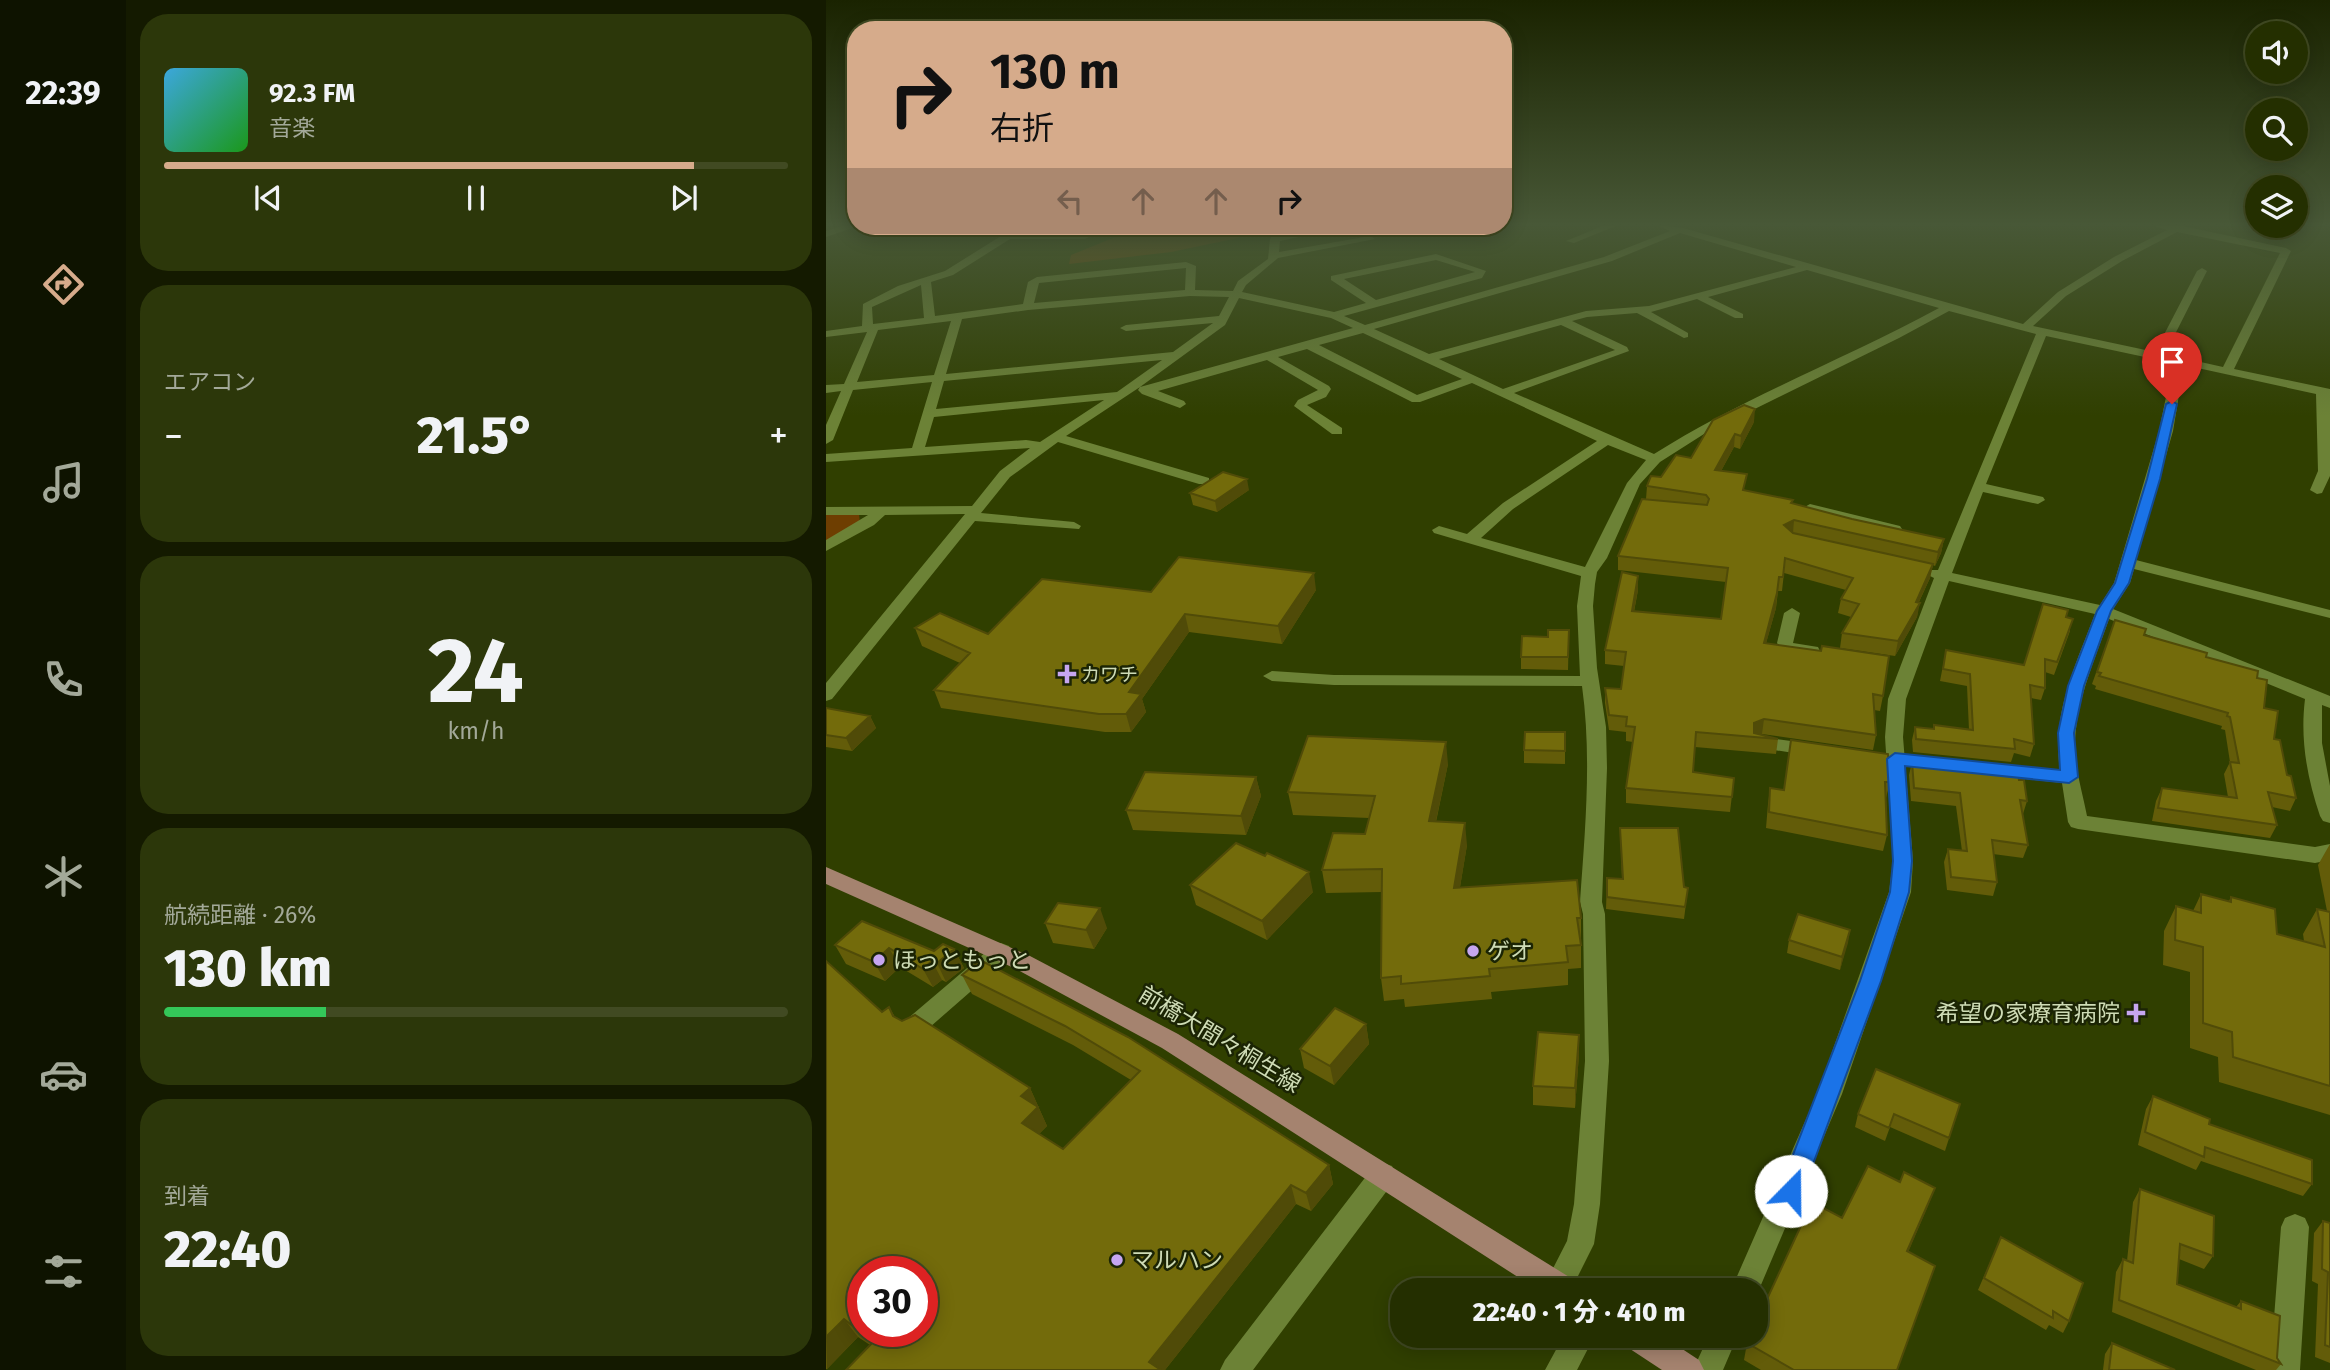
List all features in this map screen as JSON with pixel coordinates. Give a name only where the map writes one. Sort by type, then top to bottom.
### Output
[{"type":"main road","name":"前橋大間々桐生線","points":[[826,875],[1001,952],[1170,1041],[1545,1278]]},
{"type":"main road","points":[[1654,1348],[1689,1370]]},
{"type":"street","points":[[826,440],[873,330],[867,325],[867,306],[900,289]]},
{"type":"street","points":[[927,289],[930,319]]},
{"type":"street","points":[[1028,307],[1032,289]]},
{"type":"street","points":[[1190,289],[1190,293]]},
{"type":"street","points":[[826,695],[1011,468],[1179,355],[1224,319],[1239,289]]},
{"type":"street","points":[[1352,289],[1373,303]]},
{"type":"street","points":[[1334,315],[1428,289]]},
{"type":"street","points":[[929,414],[1126,391],[1146,391],[1503,289]]},
{"type":"street","points":[[1429,358],[1594,313],[1641,311],[1725,289]]},
{"type":"street","points":[[1885,289],[2034,330],[2326,392],[2325,471],[2317,490]]},
{"type":"street","points":[[1751,1278],[1791,1191],[1870,981],[1900,892],[1903,861],[1895,710],[1902,665],[1944,575],[1949,543],[1979,487],[2034,330],[2062,294],[2070,289]]},
{"type":"street","points":[[2158,357],[2193,289]]},
{"type":"street","points":[[2227,371],[2267,289]]},
{"type":"street","points":[[826,334],[1028,307],[1190,293],[1236,294],[1334,315],[1607,440],[1655,459]]},
{"type":"street","points":[[1698,296],[1739,316]]},
{"type":"street","points":[[1565,1278],[1580,1244],[1587,1204],[1597,1061],[1594,915],[1591,902],[1598,768],[1597,727],[1590,681],[1585,606],[1589,572],[1631,504],[1640,474],[1655,459],[1710,424],[1895,337],[1948,307]]},
{"type":"street","points":[[1641,311],[1684,335]]},
{"type":"street","points":[[917,452],[958,315]]},
{"type":"street","points":[[1126,328],[1224,319]]},
{"type":"street","points":[[1503,393],[1623,351],[1562,321]]},
{"type":"street","points":[[1309,345],[1416,399],[1473,379]]},
{"type":"street","points":[[826,389],[1179,355]]},
{"type":"street","points":[[1268,356],[1325,388],[1322,394],[1300,406],[1337,431]]},
{"type":"street","points":[[2179,361],[2166,431],[2122,583],[2104,611],[2076,686],[2069,714],[2066,743],[2069,777],[2078,821],[2315,855],[2329,852]]},
{"type":"street","points":[[1146,391],[1180,404]]},
{"type":"street","points":[[1055,437],[1204,481]]},
{"type":"street","points":[[1470,539],[1508,506],[1607,440]]},
{"type":"street","points":[[826,458],[1026,444],[1040,446]]},
{"type":"street","points":[[1979,487],[2038,500]]},
{"type":"street","points":[[1810,508],[1917,535]]},
{"type":"street","points":[[826,510],[973,513],[1074,526]]},
{"type":"street","points":[[826,547],[869,522],[882,510]]},
{"type":"street","points":[[1438,530],[1589,572]]},
{"type":"street","points":[[2128,563],[2326,614]]},
{"type":"street","points":[[1919,570],[2104,611],[2322,699],[2310,732],[2312,758],[2330,816]]},
{"type":"street","points":[[1792,613],[1785,643],[1788,647],[1828,653]]},
{"type":"street","points":[[1272,676],[1334,680],[1590,681]]},
{"type":"street","points":[[1762,743],[1829,753]]},
{"type":"street","points":[[1976,767],[2069,777]]},
{"type":"street","points":[[914,1027],[1001,952]]},
{"type":"street","points":[[1235,1370],[1384,1175]]},
{"type":"street","points":[[2285,1370],[2295,1227]]},
{"type":"street","points":[[1560,1370],[1573,1348]]},
{"type":"street","points":[[1708,1370],[1718,1348]]},
{"type":"shaded area","points":[[826,513],[859,514],[860,523],[826,543]]},
{"type":"building","points":[[1744,405],[1755,409],[1741,436],[1735,434],[1715,470],[1747,474],[1743,490],[1793,500],[1791,503],[1852,519],[1944,539],[1938,552],[1794,520],[1784,525],[1793,533],[1933,564],[1916,602],[1920,603],[1898,641],[1842,633],[1859,604],[1841,599],[1853,578],[1785,558],[1783,577],[1779,577],[1764,643],[1821,651],[1822,646],[1889,656],[1883,696],[1873,694],[1876,735],[1764,719],[1754,723],[1754,733],[1778,739],[1696,732],[1693,772],[1734,778],[1732,797],[1626,788],[1635,727],[1626,726],[1627,717],[1609,715],[1605,688],[1621,689],[1626,652],[1605,650],[1622,572],[1638,576],[1632,611],[1721,619],[1728,568],[1618,556],[1642,499],[1707,505],[1709,499],[1706,495],[1647,486],[1651,476],[1661,477],[1676,455],[1691,458],[1713,420]]},
{"type":"building","points":[[1223,472],[1247,479],[1215,501],[1190,493]]},
{"type":"building","name":"カワチ","points":[[1179,557],[1314,573],[1278,626],[1185,614],[1129,692],[1141,694],[1126,714],[1099,714],[934,690],[970,653],[915,628],[940,613],[988,634],[1042,579],[1151,592]]},
{"type":"building","points":[[2043,604],[2068,610],[2066,617],[2073,619],[2057,662],[2045,659],[2045,688],[2030,685],[2034,744],[2014,739],[2015,749],[1916,739],[1915,727],[1934,729],[1934,725],[1973,730],[1970,674],[1943,669],[1946,650],[2024,665]]},
{"type":"building","points":[[2115,620],[2146,629],[2144,635],[2207,653],[2206,657],[2258,671],[2257,678],[2267,680],[2264,708],[2278,711],[2274,739],[2280,740],[2287,775],[2291,776],[2296,798],[2268,792],[2277,825],[2158,808],[2162,788],[2237,798],[2230,762],[2239,763],[2230,717],[2227,716],[2228,713],[2099,676],[2101,673],[2097,672]]},
{"type":"building","points":[[1548,630],[1569,630],[1568,657],[1521,657],[1522,636],[1548,637]]},
{"type":"building","points":[[826,708],[870,716],[846,738],[826,735]]},
{"type":"building","points":[[1525,732],[1565,732],[1565,751],[1524,750]]},
{"type":"building","points":[[1308,736],[1446,742],[1429,821],[1465,823],[1454,888],[1577,880],[1581,918],[1577,918],[1581,945],[1566,946],[1568,962],[1489,969],[1490,976],[1401,984],[1401,976],[1381,978],[1382,869],[1322,870],[1333,833],[1365,834],[1375,796],[1288,792]]},
{"type":"building","points":[[1791,740],[1888,754],[1890,782],[1885,782],[1887,835],[1769,812],[1770,788],[1784,790]]},
{"type":"building","points":[[1917,757],[2018,767],[2019,780],[2024,780],[2027,801],[2020,800],[2028,845],[1992,840],[1997,882],[1951,877],[1948,849],[1967,851],[1960,793],[1914,788],[1912,762],[1917,763]]},
{"type":"building","points":[[1145,772],[1256,777],[1241,816],[1126,810]]},
{"type":"building","points":[[1620,828],[1678,828],[1684,887],[1688,888],[1685,907],[1607,897],[1607,878],[1623,879]]},
{"type":"building","points":[[1236,843],[1265,856],[1267,853],[1309,872],[1262,921],[1190,885]]},
{"type":"building","points":[[2201,894],[2231,902],[2231,897],[2275,909],[2277,934],[2325,947],[2317,909],[2330,912],[2330,1086],[2233,1057],[2232,1032],[2203,1023],[2203,947],[2175,940],[2176,906],[2201,913]]},
{"type":"building","points":[[1058,903],[1100,908],[1086,930],[1045,923]]},
{"type":"building","points":[[1798,914],[1850,930],[1842,957],[1789,940]]},
{"type":"building","points":[[862,921],[934,951],[943,944],[954,949],[937,963],[932,961],[923,969],[889,948],[874,962],[835,945]]},
{"type":"building","points":[[980,960],[1128,1037],[1329,1165],[1306,1193],[1291,1185],[1149,1362],[1161,1370],[846,1370],[868,1347],[938,1347],[938,1256],[847,1256],[847,1321],[844,1319],[826,1337],[826,961],[882,1012],[889,1007],[893,1016],[902,1021],[915,1015],[1030,1088],[1021,1096],[1038,1107],[1022,1123],[1063,1149],[1140,1071],[1065,1026],[962,975]]},
{"type":"building","points":[[1335,1008],[1366,1024],[1330,1066],[1300,1049]]},
{"type":"building","points":[[1538,1032],[1579,1035],[1575,1088],[1533,1086]]},
{"type":"building","points":[[1876,1069],[1960,1104],[1949,1138],[1894,1114],[1889,1128],[1858,1114]]},
{"type":"building","points":[[2153,1096],[2210,1119],[2209,1124],[2312,1160],[2312,1184],[2205,1147],[2204,1157],[2145,1132]]},
{"type":"building","points":[[1868,1166],[1900,1182],[1904,1172],[1935,1188],[1907,1251],[1935,1266],[1897,1370],[1794,1370],[1756,1348],[1768,1348],[1768,1297],[1812,1202],[1842,1218]]},
{"type":"building","points":[[2140,1189],[2214,1216],[2213,1256],[2180,1244],[2177,1284],[2241,1309],[2241,1301],[2280,1316],[2277,1358],[2281,1364],[2119,1300],[2123,1259],[2133,1263]]},
{"type":"building","points":[[2323,1221],[2330,1223],[2330,1347],[2325,1345],[2328,1272],[2322,1269]]},
{"type":"building","points":[[2001,1237],[2083,1283],[2069,1321],[2053,1311],[2053,1318],[1984,1278]]},
{"type":"building","points":[[2112,1343],[2175,1370],[2109,1370]]},
{"type":"place","name":"カワチ","points":[[1067,674]]},
{"type":"place","name":"ゲオ","points":[[1473,951]]},
{"type":"place","name":"ほっともっと","points":[[879,960]]},
{"type":"place","name":"希望の家療育病院","points":[[2136,1013]]},
{"type":"place","name":"マルハン","points":[[1117,1260]]},
{"type":"route","points":[[1791,1191],[1870,981],[1900,892],[1903,861],[1895,759],[2069,777],[2066,733],[2076,686],[2104,611],[2122,583],[2154,479],[2172,404]]}]
